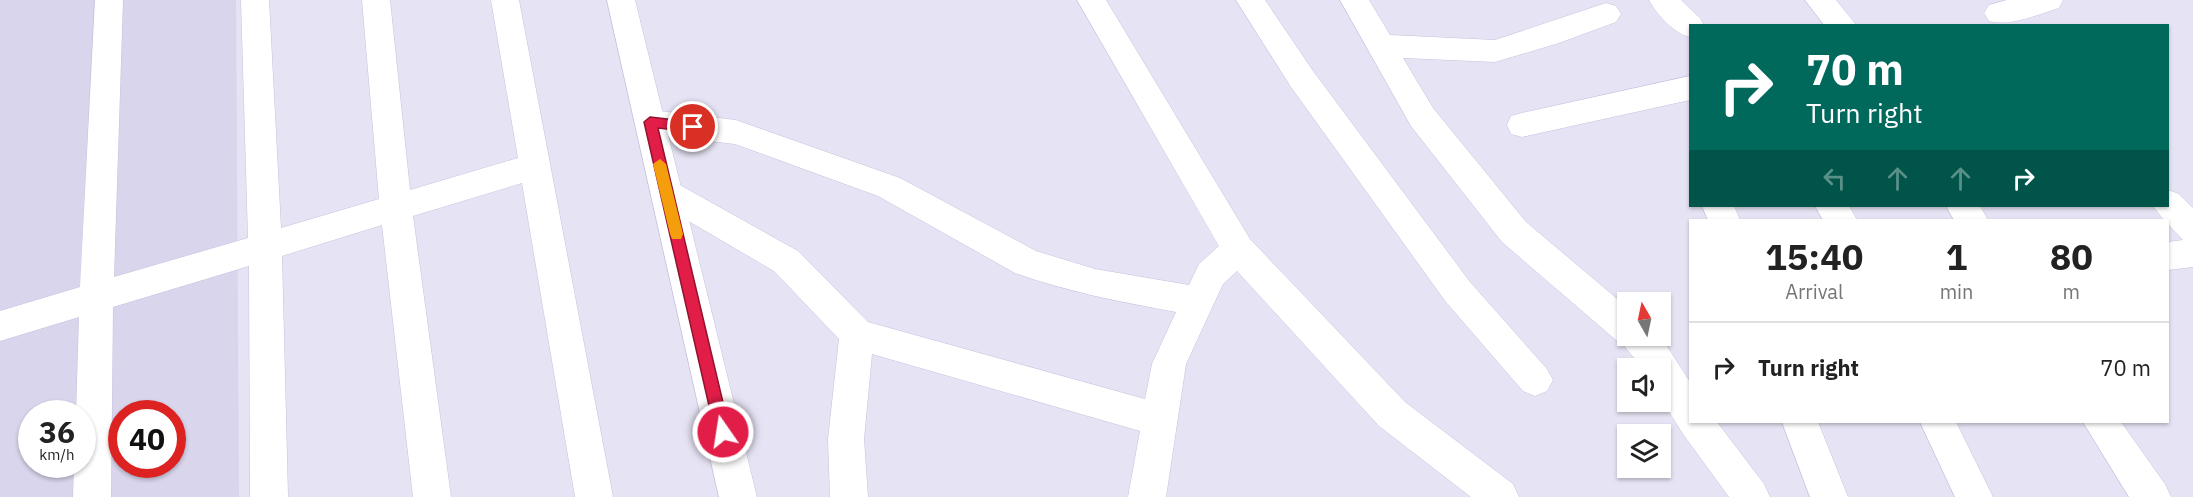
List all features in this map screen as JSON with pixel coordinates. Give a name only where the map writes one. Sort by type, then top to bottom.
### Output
[{"type":"street","points":[[92,497],[96,298],[109,0]]},
{"type":"street","points":[[255,0],[265,247],[269,497]]},
{"type":"street","points":[[376,0],[396,207],[432,497]]},
{"type":"street","points":[[505,0],[535,166],[588,495]]},
{"type":"street","points":[[621,0],[738,497]]},
{"type":"street","points":[[1091,0],[1238,249],[1392,414],[1500,497]]},
{"type":"street","points":[[1250,0],[1302,79],[1458,292],[1535,380]]},
{"type":"street","points":[[1354,0],[1422,117],[1514,232],[1617,320]]},
{"type":"street","points":[[1663,0],[1689,25]]},
{"type":"street","points":[[1819,0],[1841,24]]},
{"type":"street","points":[[1998,13],[2049,0]]},
{"type":"street","points":[[1379,46],[1495,51],[1549,36],[1606,14]]},
{"type":"street","points":[[1522,125],[1689,88]]},
{"type":"street","points":[[650,122],[736,132],[889,187],[1027,262],[1095,283],[1198,301]]},
{"type":"street","points":[[0,326],[535,166]]},
{"type":"street","points":[[667,193],[786,261],[857,334],[1160,420]]},
{"type":"street","points":[[2169,204],[2193,231]]},
{"type":"street","points":[[1147,497],[1168,364],[1211,274],[1238,249]]},
{"type":"street","points":[[2169,256],[2193,253]]},
{"type":"street","points":[[849,497],[846,439],[857,334]]},
{"type":"street","points":[[1647,346],[1689,410]]},
{"type":"street","points":[[1697,423],[1751,497]]},
{"type":"street","points":[[1800,423],[1829,497]]},
{"type":"street","points":[[1938,423],[1974,497]]},
{"type":"street","points":[[2102,423],[2152,497]]},
{"type":"shaded area","points":[[0,0],[236,0],[239,497],[0,497]]},
{"type":"slow traffic","points":[[660,164],[677,234]]},
{"type":"route","points":[[693,127],[650,122],[723,432]]}]
